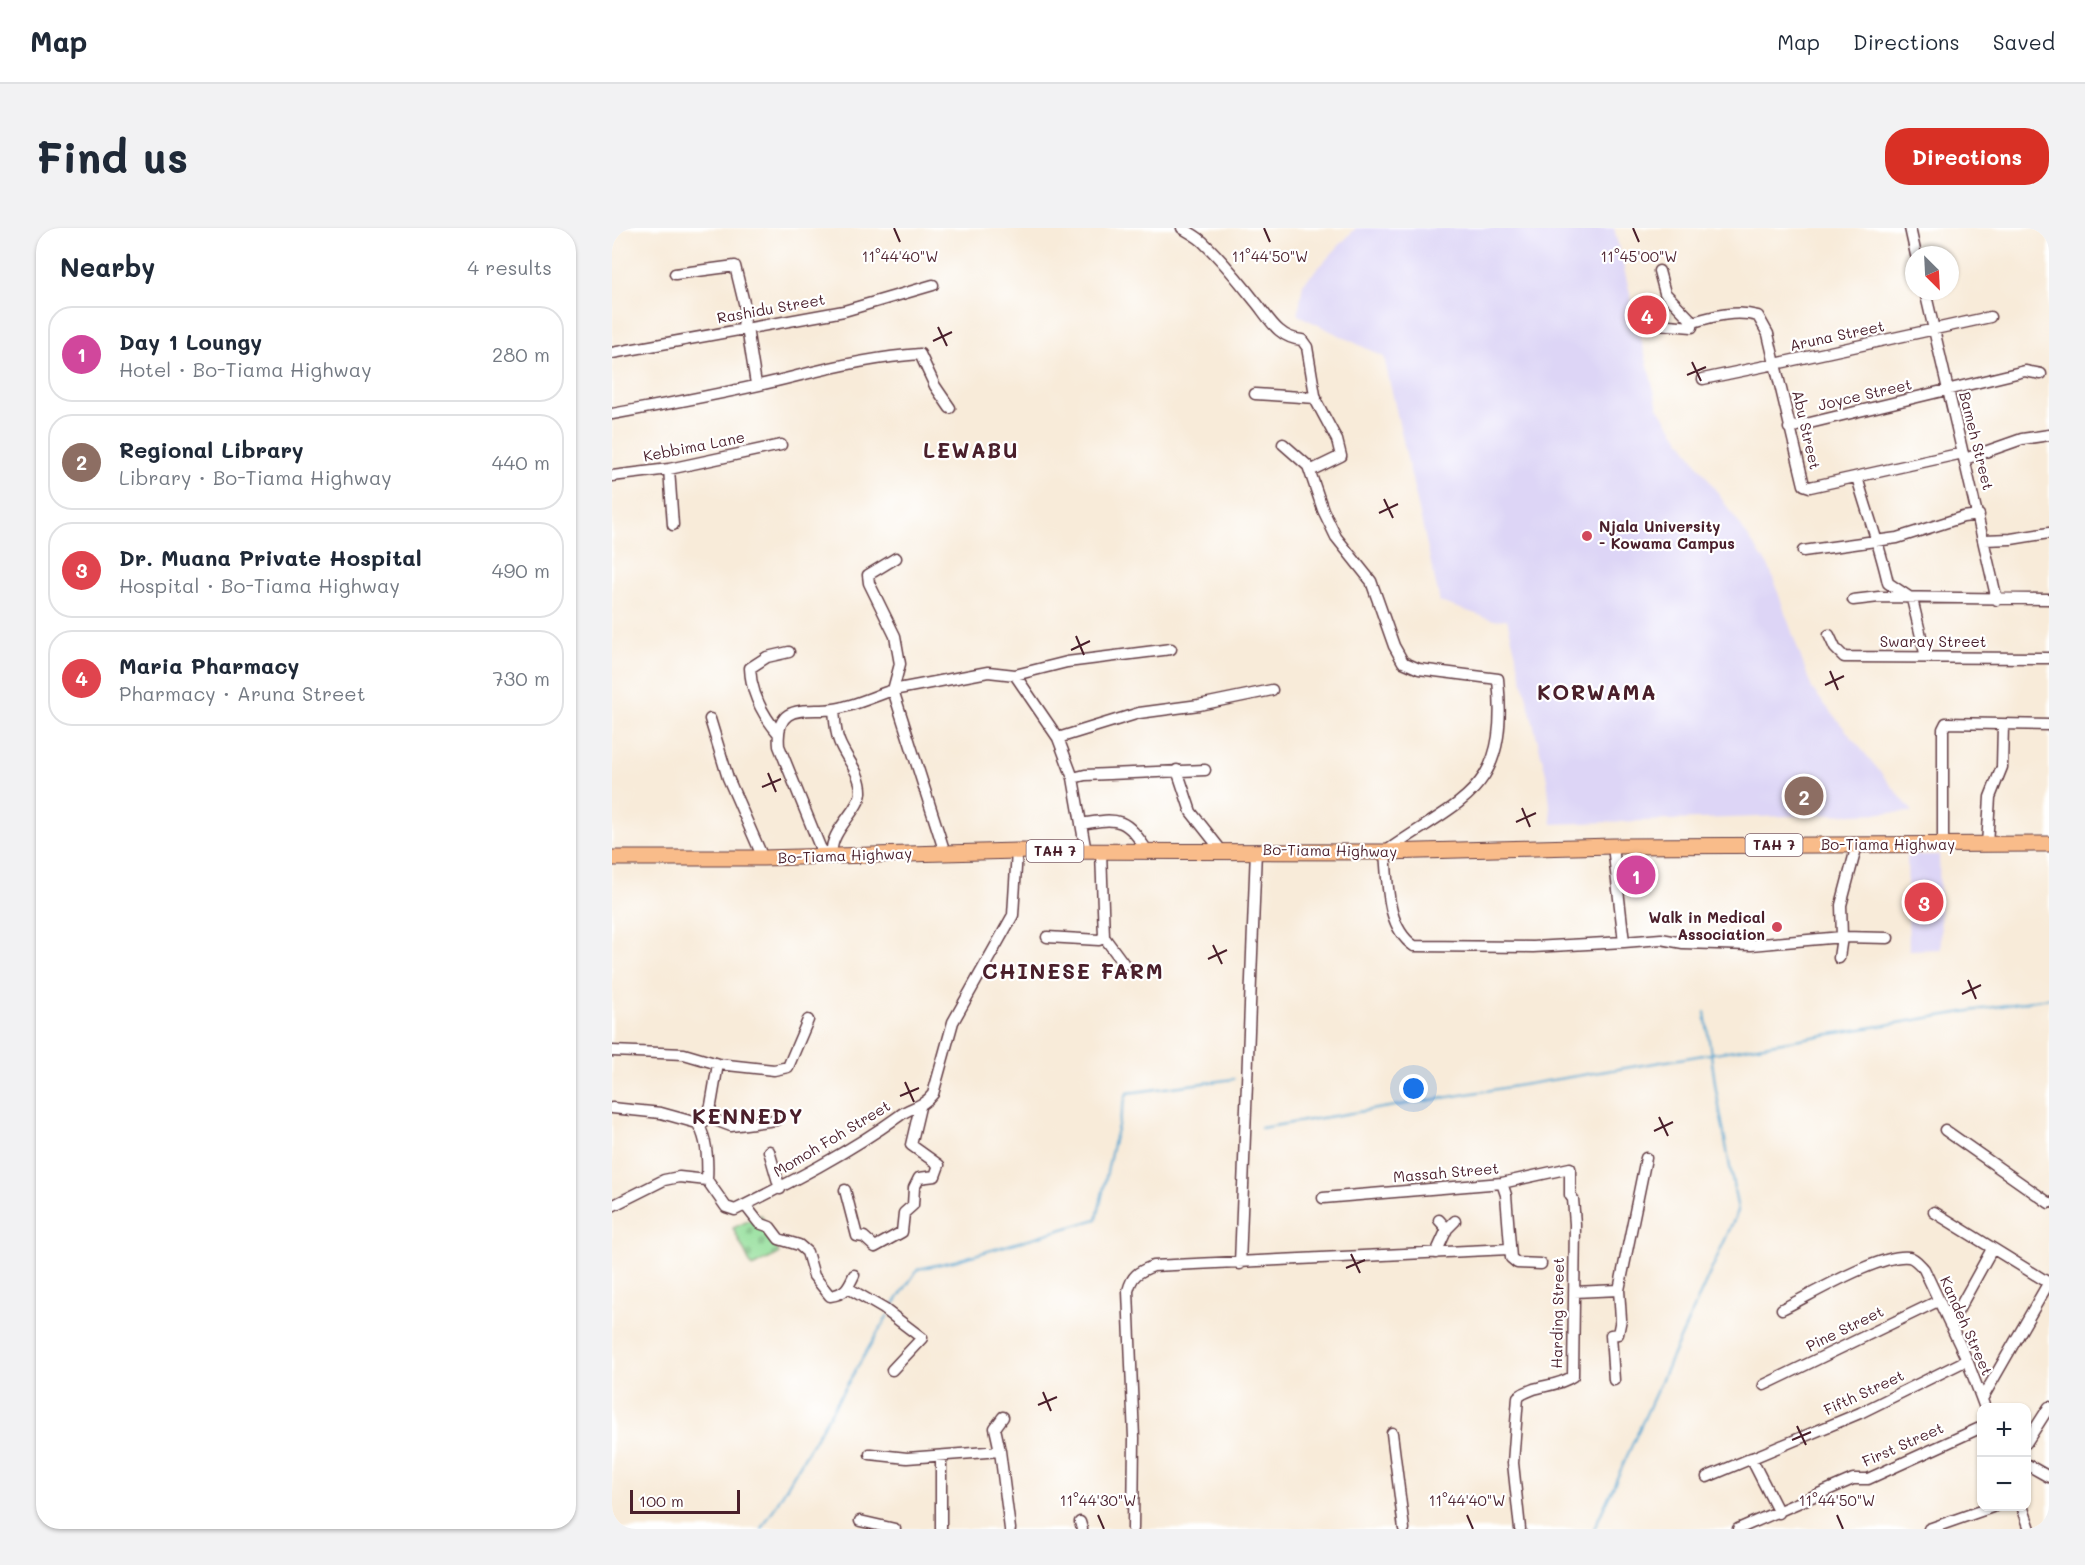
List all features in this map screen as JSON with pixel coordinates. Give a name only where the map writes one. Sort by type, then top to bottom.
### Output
[{"type":"highway","name":"Bo-Tiama Highway","points":[[612,858],[763,858],[1017,850],[1385,852],[1613,846],[2049,844]]},
{"type":"street","points":[[1182,228],[1204,242],[1257,303],[1264,316],[1281,332],[1292,339],[1302,340],[1307,347],[1316,398],[1337,440],[1341,456],[1310,471]]},
{"type":"street","points":[[1202,228],[1204,242]]},
{"type":"street","points":[[1911,228],[1914,246]]},
{"type":"street","points":[[675,274],[735,266],[745,307],[745,329],[756,384]]},
{"type":"street","points":[[1659,271],[1665,293],[1692,324]]},
{"type":"street","name":"Rashidu Street","points":[[612,353],[844,311],[933,285]]},
{"type":"street","name":"Bameh Street","points":[[1927,300],[1947,391],[1979,515],[1997,600]]},
{"type":"street","name":"Aruna Street","points":[[1692,324],[1719,315],[1747,313],[1758,316],[1768,334],[1775,364],[1990,317]]},
{"type":"street","points":[[1646,323],[1692,324]]},
{"type":"street","points":[[612,414],[861,361],[920,354],[935,386],[950,408]]},
{"type":"street","points":[[1703,379],[1775,364]]},
{"type":"street","name":"Abu Street","points":[[1775,364],[1804,485],[1810,487],[1964,456],[2022,439],[2049,435]]},
{"type":"street","name":"Joyce Street","points":[[1789,428],[2025,371],[2041,374]]},
{"type":"street","points":[[1255,394],[1316,398]]},
{"type":"street","points":[[1283,444],[1308,466],[1323,510],[1336,537],[1371,581],[1394,646],[1403,662],[1419,669],[1498,679],[1500,730],[1491,763],[1478,787],[1457,806],[1385,852],[1393,914],[1403,938],[1414,946],[1533,947],[1661,939],[1683,943],[1751,945],[1842,937],[1888,938]]},
{"type":"street","name":"Kebbima Lane","points":[[612,476],[669,469],[781,445]]},
{"type":"street","points":[[669,469],[673,525]]},
{"type":"street","points":[[1857,477],[1867,513],[1879,541],[1888,583],[1912,599],[1926,657]]},
{"type":"street","points":[[1803,551],[1879,541],[1963,517],[1979,515]]},
{"type":"street","points":[[1984,540],[2011,539],[2049,533]]},
{"type":"street","points":[[896,558],[868,575],[869,583],[895,636],[900,664],[893,690],[945,853]]},
{"type":"street","points":[[1852,600],[1879,597],[2049,599]]},
{"type":"street","name":"Swaray Street","points":[[1829,635],[1835,648],[1844,657],[2049,658]]},
{"type":"street","points":[[834,709],[838,738],[852,763],[861,790],[860,800],[836,836],[829,856],[819,847],[779,746],[778,733],[788,715],[802,708],[834,709],[893,690],[988,672],[1015,675],[1067,662],[1171,649]]},
{"type":"street","points":[[778,733],[767,720],[751,687],[750,668],[767,657],[789,652]]},
{"type":"street","points":[[1015,675],[1058,738],[1073,778],[1081,824],[1094,852],[1104,937],[1124,964]]},
{"type":"street","points":[[1058,738],[1139,713],[1199,705],[1272,690]]},
{"type":"street","points":[[710,719],[728,778],[763,858]]},
{"type":"street","points":[[1943,845],[1941,801],[1945,725],[1950,721],[2003,725],[2049,725]]},
{"type":"street","points":[[1987,845],[1990,798],[2002,767],[2003,725]]},
{"type":"street","points":[[1177,770],[1191,812],[1221,850]]},
{"type":"street","points":[[1073,778],[1085,775],[1204,770]]},
{"type":"street","points":[[1081,824],[1110,819],[1135,831],[1148,852]]},
{"type":"street","points":[[1839,957],[1842,937],[1841,905],[1857,845]]},
{"type":"street","points":[[1613,846],[1624,942]]},
{"type":"street","name":"Momoh Foh Street","points":[[745,1205],[780,1189],[880,1131],[900,1115],[920,1107],[933,1094],[953,1022],[1013,915],[1017,850]]},
{"type":"street","points":[[1240,1264],[1256,850]]},
{"type":"street","points":[[1047,937],[1099,940],[1104,937]]},
{"type":"street","points":[[612,1051],[684,1054],[718,1064],[774,1070],[788,1067],[808,1020]]},
{"type":"street","points":[[718,1064],[711,1105],[702,1129],[708,1162],[707,1180],[726,1207],[735,1210],[745,1205],[759,1222],[770,1227],[779,1239],[799,1245],[807,1252],[814,1276],[830,1296],[840,1295],[848,1288],[854,1275]]},
{"type":"street","points":[[845,1190],[856,1236],[864,1237],[875,1247],[902,1232],[904,1213],[914,1205],[914,1188],[919,1178],[935,1176],[939,1171],[939,1165],[911,1145],[920,1107]]},
{"type":"street","points":[[612,1108],[661,1113],[697,1123],[702,1129]]},
{"type":"street","points":[[706,1117],[731,1126],[776,1120]]},
{"type":"street","points":[[1945,1131],[2049,1203]]},
{"type":"street","points":[[769,1151],[780,1189]]},
{"type":"street","points":[[1614,1380],[1611,1335],[1618,1334],[1621,1319],[1619,1290],[1646,1158]]},
{"type":"street","name":"Massah Street","points":[[1323,1198],[1502,1183],[1570,1168]]},
{"type":"street","name":"Harding Street","points":[[1520,1529],[1513,1463],[1518,1397],[1529,1389],[1563,1383],[1573,1376],[1575,1224],[1573,1199],[1570,1195],[1570,1168]]},
{"type":"street","points":[[612,1206],[664,1180],[679,1177],[707,1180]]},
{"type":"street","points":[[1502,1183],[1506,1195],[1512,1240],[1509,1250],[1511,1258],[1517,1263],[1541,1264]]},
{"type":"street","points":[[1934,1212],[2049,1283],[1983,1403]]},
{"type":"street","points":[[1436,1253],[1451,1225],[1439,1220]]},
{"type":"street","points":[[1950,1326],[1992,1249]]},
{"type":"street","points":[[1133,1529],[1134,1438],[1128,1291],[1132,1278],[1137,1273],[1153,1266],[1240,1264],[1509,1250]]},
{"type":"street","name":"Kandeh Street","points":[[1782,1309],[1878,1262],[1909,1257],[1915,1259],[1924,1269],[1983,1403]]},
{"type":"street","points":[[848,1288],[884,1309],[922,1338],[892,1370]]},
{"type":"street","points":[[1574,1292],[1619,1290]]},
{"type":"street","name":"Pine Street","points":[[1764,1385],[1938,1301]]},
{"type":"street","name":"Fifth Street","points":[[1707,1477],[1860,1413],[1966,1360]]},
{"type":"street","points":[[2031,1435],[2049,1407]]},
{"type":"street","points":[[1004,1417],[995,1428],[1010,1529]]},
{"type":"street","name":"First Street","points":[[1738,1529],[1853,1479],[1868,1479],[1977,1429]]},
{"type":"street","points":[[1392,1432],[1404,1529]]},
{"type":"street","points":[[870,1454],[908,1458],[1000,1451]]},
{"type":"street","points":[[941,1456],[941,1529]]},
{"type":"street","points":[[1751,1458],[1779,1513]]},
{"type":"street","points":[[2031,1467],[2049,1477]]},
{"type":"street","points":[[1929,1529],[1981,1511]]},
{"type":"street","points":[[2024,1511],[2030,1529]]},
{"type":"street","points":[[860,1521],[895,1529]]},
{"type":"shaded area","name":"Njala University - Kowama Campus","points":[[1356,228],[1614,228],[1658,407],[1769,567],[1812,689],[1913,812],[1552,824],[1547,778],[1507,619],[1494,620],[1440,602],[1384,357],[1298,315],[1303,284]]},
{"type":"shaded area","points":[[1907,855],[1939,855],[1941,949],[1909,950]]},
{"type":"green space","points":[[761,1215],[779,1254],[752,1267],[733,1228]]},
{"type":"waterway","points":[[1261,1128],[2049,998]]},
{"type":"waterway","points":[[1594,1529],[1738,1211],[1716,1090],[1705,1012]]},
{"type":"waterway","points":[[890,1310],[918,1269],[954,1261],[1097,1219],[1113,1144],[1127,1093],[1234,1079]]},
{"type":"waterway","points":[[762,1529],[888,1315]]},
{"type":"place","name":"Maria Pharmacy","points":[[1647,315]]},
{"type":"place","name":"Njala University - Kowama Campus","points":[[1587,536]]},
{"type":"place","name":"Regional Library","points":[[1804,796]]},
{"type":"place","name":"Day 1 Loungy","points":[[1636,875]]},
{"type":"place","name":"Dr. Muana Private Hospital","points":[[1924,902]]},
{"type":"place","name":"Walk in Medical Association","points":[[1777,927]]},
{"type":"district","name":"LEWABU","points":[[971,451]]},
{"type":"district","name":"KORWAMA","points":[[1597,693]]},
{"type":"district","name":"CHINESE FARM","points":[[1073,972]]},
{"type":"district","name":"KENNEDY","points":[[748,1117]]}]
